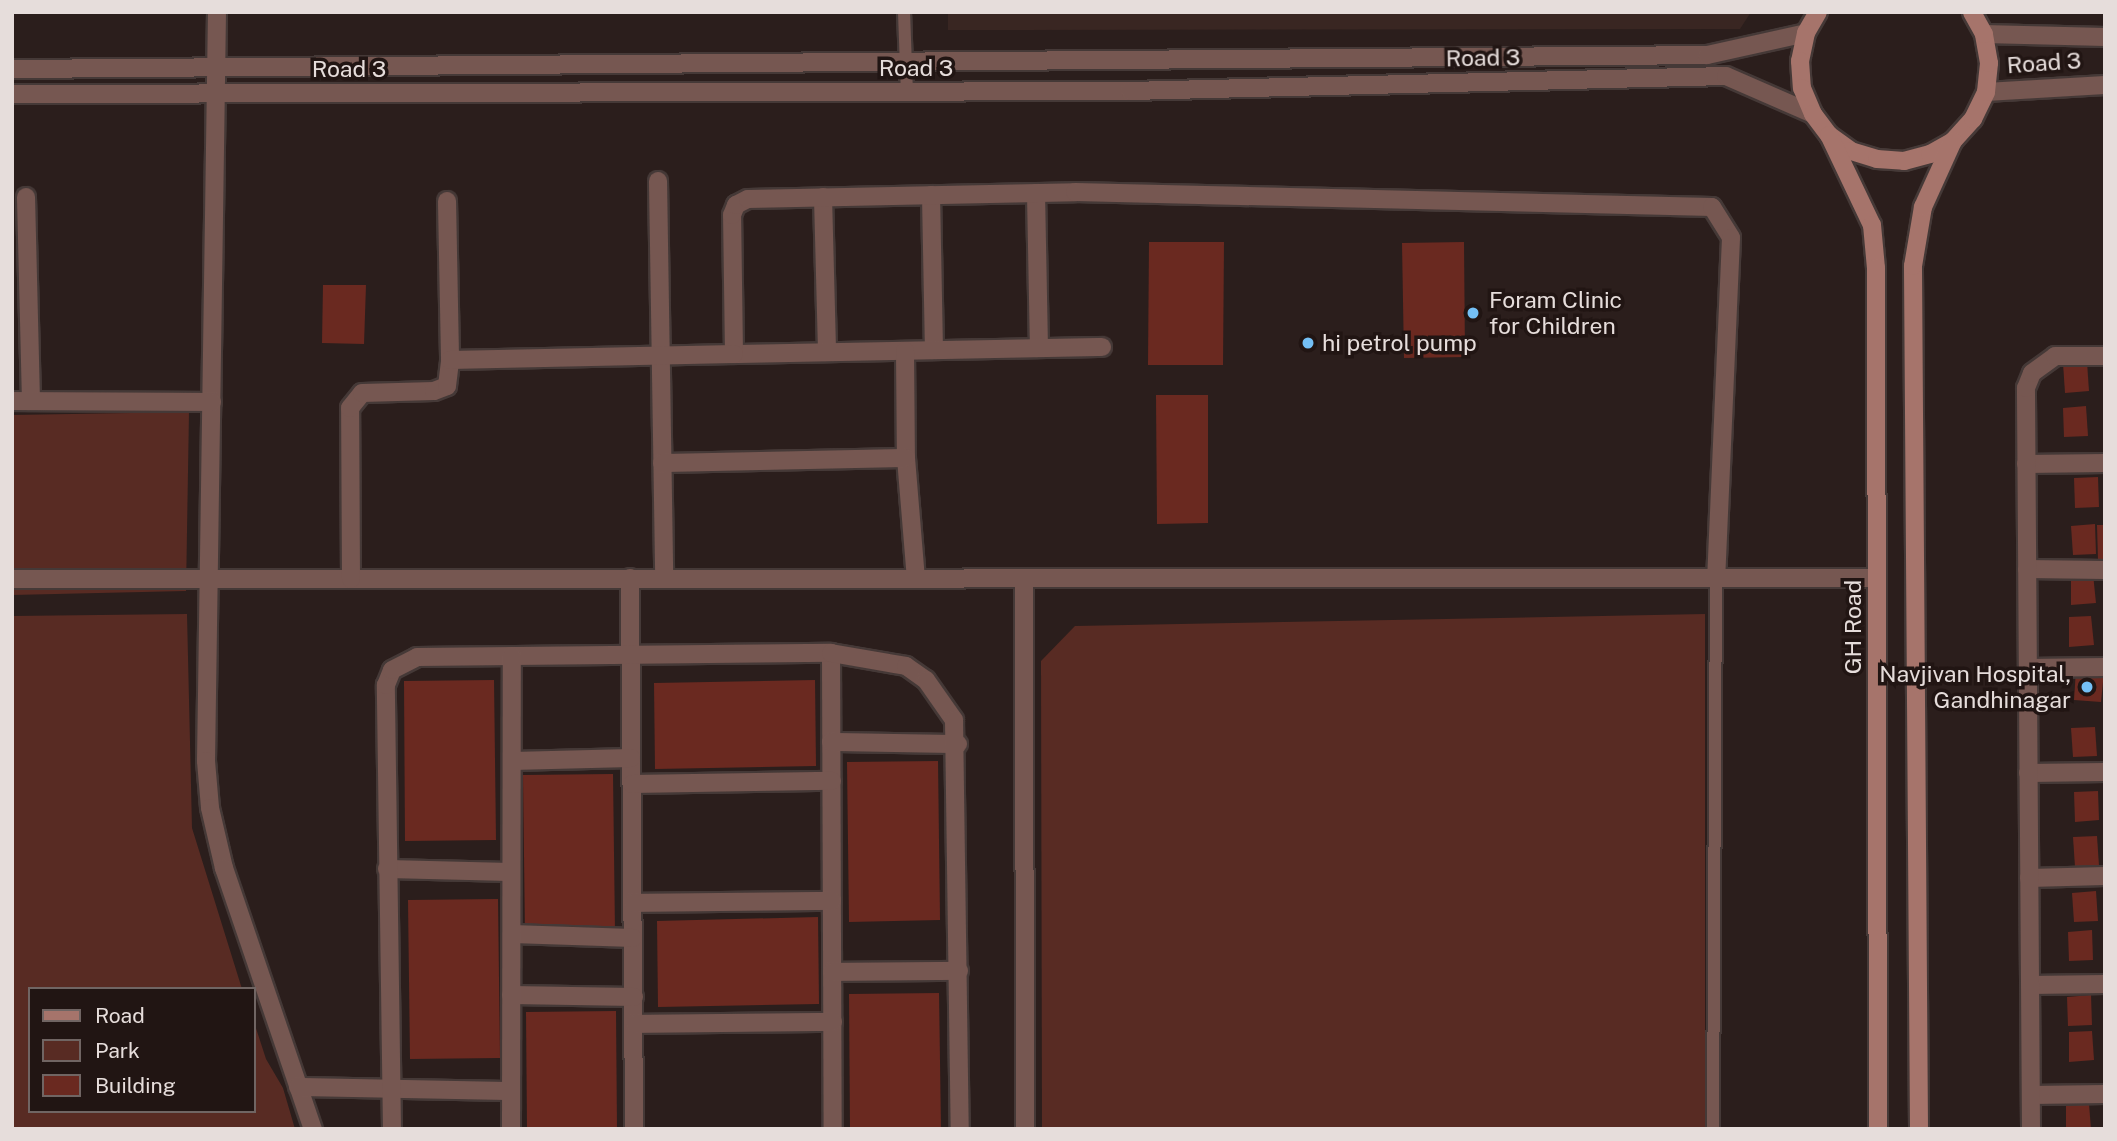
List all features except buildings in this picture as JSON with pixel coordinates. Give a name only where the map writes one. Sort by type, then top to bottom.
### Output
[{"type":"main road","points":[[1818,12],[1806,33],[1800,61],[1802,88],[1812,114],[1829,135],[1851,150],[1890,160],[1930,154],[1953,141]]},
{"type":"main road","points":[[1919,1129],[1913,266],[1923,206],[1953,141],[1973,119],[1986,92],[1989,63],[1984,34],[1972,12]]},
{"type":"main road","name":"GH Road","points":[[1829,135],[1872,225],[1877,578],[1878,1129]]},
{"type":"street","points":[[217,12],[209,579],[210,808],[224,868],[313,1129]]},
{"type":"street","name":"Road 3","points":[[12,68],[905,64],[1152,57],[1707,55],[1806,33]]},
{"type":"street","name":"Road 3","points":[[1984,34],[2105,37]]},
{"type":"street","name":"Road 3","points":[[12,94],[906,92],[1726,76],[1812,114]]},
{"type":"street","name":"Road 3","points":[[1986,92],[2105,85]]},
{"type":"street","points":[[658,181],[664,578]]},
{"type":"street","points":[[734,354],[732,215],[736,205],[748,199],[1036,193],[1712,207],[1731,238],[1716,578]]},
{"type":"street","points":[[1036,193],[1039,348]]},
{"type":"street","points":[[932,195],[934,350]]},
{"type":"street","points":[[26,197],[31,401]]},
{"type":"street","points":[[823,197],[827,352]]},
{"type":"street","points":[[351,579],[354,400],[362,393],[434,391],[447,386],[450,360],[447,201]]},
{"type":"street","points":[[450,360],[1102,346]]},
{"type":"street","points":[[905,351],[906,458],[916,579]]},
{"type":"street","points":[[2031,1129],[2026,388],[2032,373],[2055,356],[2105,356]]},
{"type":"street","points":[[12,401],[212,402]]},
{"type":"street","points":[[662,463],[906,458]]},
{"type":"street","points":[[2026,464],[2105,463]]},
{"type":"street","points":[[2027,569],[2105,570]]},
{"type":"street","points":[[630,578],[634,1129]]},
{"type":"street","points":[[1024,578],[1025,1129]]},
{"type":"street","points":[[12,579],[1877,578]]},
{"type":"street","points":[[831,653],[833,1129]]},
{"type":"street","points":[[393,1129],[386,685],[392,670],[417,657],[831,653],[906,666],[926,680],[954,720],[958,744],[960,1129]]},
{"type":"street","points":[[511,1129],[512,656]]},
{"type":"street","points":[[2028,668],[2105,667]]},
{"type":"street","points":[[831,743],[958,744]]},
{"type":"street","points":[[512,761],[631,758]]},
{"type":"street","points":[[2028,773],[2105,772]]},
{"type":"street","points":[[632,784],[832,781]]},
{"type":"street","points":[[387,869],[512,872]]},
{"type":"street","points":[[2029,878],[2105,876]]},
{"type":"street","points":[[633,904],[832,901]]},
{"type":"street","points":[[512,934],[633,938]]},
{"type":"street","points":[[832,972],[959,971]]},
{"type":"street","points":[[2030,985],[2105,984]]},
{"type":"street","points":[[511,995],[634,997]]},
{"type":"street","points":[[635,1024],[833,1022]]},
{"type":"street","points":[[298,1087],[511,1091]]},
{"type":"street","points":[[2031,1095],[2105,1094]]},
{"type":"lane","points":[[904,12],[906,92]]},
{"type":"lane","points":[[1713,1129],[1716,578]]},
{"type":"shaded area","points":[[948,12],[1751,12],[1740,29],[948,30]]},
{"type":"green space","points":[[189,412],[186,591],[12,595],[12,415]]},
{"type":"green space","points":[[187,614],[192,828],[241,987],[28,987],[28,1113],[256,1113],[256,1028],[266,1059],[283,1088],[295,1129],[12,1129],[12,616]]},
{"type":"green space","points":[[1705,614],[1705,1129],[1042,1129],[1041,661],[1075,626]]},
{"type":"place","name":"Foram Clinic for Children","points":[[1473,313]]},
{"type":"place","name":"hi petrol pump","points":[[1308,343]]},
{"type":"place","name":"Navjivan Hospital, Gandhinagar","points":[[2087,687]]}]
